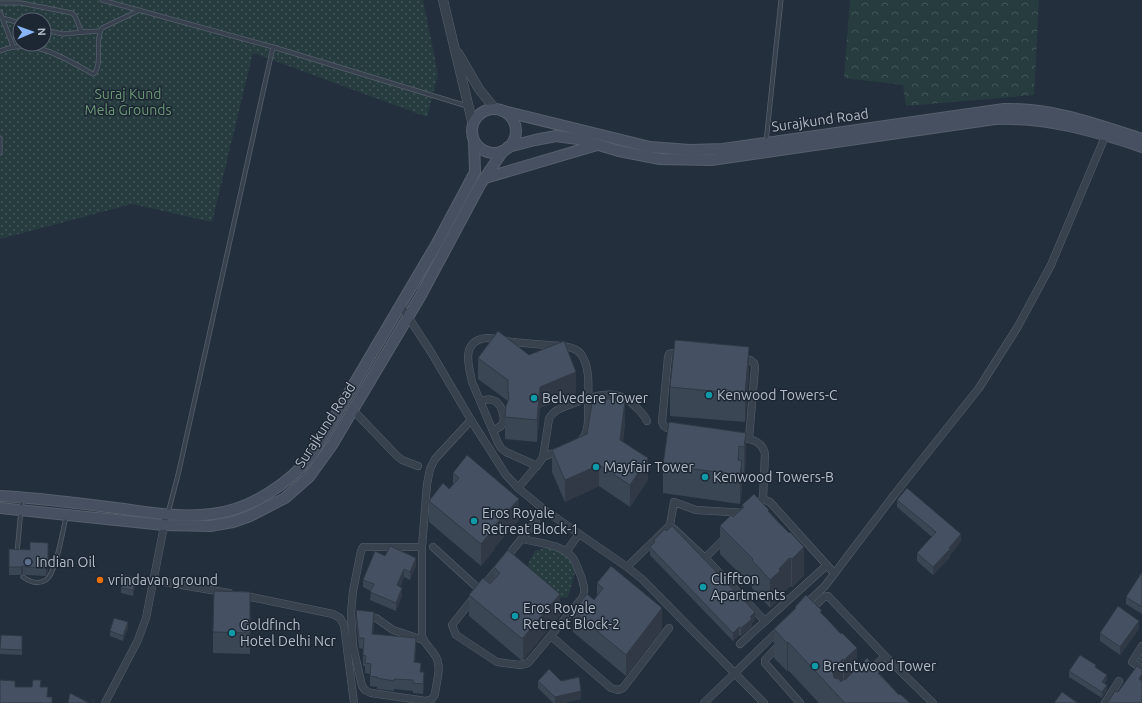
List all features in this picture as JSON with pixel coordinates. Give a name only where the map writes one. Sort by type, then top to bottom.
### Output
[{"type":"main road","name":"Surajkund Road","points":[[0,508],[164,525],[210,526],[228,523],[250,516],[285,498],[309,478],[320,464],[408,318],[485,178],[505,149],[535,140],[556,136],[578,139],[641,156],[660,159],[711,160],[766,147],[1004,109],[1048,111],[1067,115],[1142,147]]},
{"type":"main road","name":"Surajkund Road","points":[[499,110],[656,148],[710,150],[766,147]]},
{"type":"main road","points":[[499,110],[512,119],[515,126],[515,135],[512,142],[505,149],[491,152],[484,150],[474,141],[472,132],[473,125],[482,112],[499,110]]},
{"type":"main road","name":"Surajkund Road","points":[[1107,132],[1142,139]]},
{"type":"main road","name":"Surajkund Road","points":[[0,496],[22,497],[167,514],[212,514],[238,507],[270,492],[301,468],[312,455],[401,306],[475,172],[474,141]]},
{"type":"main road","points":[[485,178],[597,145]]},
{"type":"street","points":[[443,0],[473,125]]},
{"type":"street","points":[[453,45],[479,89],[499,110]]},
{"type":"street","points":[[800,610],[825,586],[894,495],[980,388],[1051,265],[1107,132]]},
{"type":"street","points":[[401,306],[431,352],[471,420],[506,475],[518,488],[546,511],[627,566],[642,579],[764,703]]},
{"type":"street","points":[[537,466],[506,452],[498,443],[472,382],[469,354],[471,345],[479,339],[486,338],[521,343],[561,346],[573,348],[582,355],[588,374],[588,420],[586,433],[581,441],[543,457]]},
{"type":"street","points":[[682,430],[667,428],[662,422],[669,354],[689,354]]},
{"type":"street","points":[[735,359],[750,360],[754,363],[755,367],[749,439]]},
{"type":"street","points":[[518,488],[543,457],[548,419],[557,410],[592,395],[612,395],[627,399],[636,407],[647,421]]},
{"type":"street","points":[[480,401],[486,399],[492,400],[501,407],[504,420],[501,426],[493,431]]},
{"type":"street","points":[[353,410],[396,455],[402,460],[418,466]]},
{"type":"street","points":[[422,547],[363,547],[361,551],[352,591],[351,612],[353,646],[362,686],[365,690],[371,693],[426,700],[432,698],[435,694],[438,661],[436,656],[423,640],[421,629],[422,547],[427,484],[430,469],[435,459],[471,420]]},
{"type":"street","points":[[729,436],[758,442],[764,449],[763,499]]},
{"type":"street","points":[[763,499],[770,502],[834,573]]},
{"type":"street","points":[[627,566],[670,525],[674,502],[696,510],[750,511],[760,500],[763,499]]},
{"type":"street","points":[[105,703],[138,640],[146,618],[152,580],[167,514]]},
{"type":"street","points":[[522,539],[559,548],[572,557],[576,564],[585,592],[583,597],[528,663],[520,665],[496,662],[456,635],[452,625],[480,590],[522,539],[536,522]]},
{"type":"street","points":[[670,525],[705,558],[765,621]]},
{"type":"street","points":[[705,558],[729,533]]},
{"type":"street","points":[[566,552],[579,534]]},
{"type":"street","points":[[433,548],[480,590]]},
{"type":"street","points":[[740,644],[827,565]]},
{"type":"street","points":[[152,580],[226,592],[333,614],[340,618],[344,624],[354,703]]},
{"type":"street","points":[[803,619],[824,597],[828,596],[932,703]]},
{"type":"street","points":[[351,612],[376,618],[393,630],[423,640]]},
{"type":"street","points":[[704,703],[784,626]]},
{"type":"street","points":[[551,636],[611,688],[618,690],[623,688],[669,628]]},
{"type":"street","points":[[787,635],[766,658],[765,663],[800,703]]},
{"type":"street","points":[[1142,646],[1132,662],[1142,669]]},
{"type":"street","points":[[864,677],[885,656]]},
{"type":"street","points":[[1104,703],[1119,681]]},
{"type":"lane","points":[[102,0],[273,47],[468,106]]},
{"type":"lane","points":[[766,147],[781,0]]},
{"type":"lane","points":[[0,4],[21,3],[72,13],[75,16],[81,31],[85,32]]},
{"type":"lane","points":[[52,32],[62,34],[100,31],[102,28],[140,10]]},
{"type":"lane","points":[[0,12],[12,43]]},
{"type":"lane","points":[[2,18],[12,21]]},
{"type":"lane","points":[[50,52],[93,74],[97,68],[100,31]]},
{"type":"lane","points":[[0,52],[12,46]]},
{"type":"lane","points":[[167,514],[178,475],[273,47]]},
{"type":"lane","points":[[0,138],[0,153]]},
{"type":"lane","points":[[17,553],[22,497]]},
{"type":"lane","points":[[23,577],[31,583],[46,580],[51,575],[56,561],[67,514]]},
{"type":"green space","name":"Suraj Kund Mela Grounds","points":[[0,0],[423,0],[438,74],[427,117],[253,53],[212,222],[132,204],[0,239]]},
{"type":"green space","points":[[850,0],[1039,0],[1034,95],[906,106],[903,85],[844,78]]},
{"type":"green space","points":[[553,547],[570,557],[573,561],[575,571],[568,597],[554,599],[526,574],[529,562],[535,551]]},
{"type":"building","points":[[498,331],[529,355],[564,341],[576,372],[540,387],[537,420],[505,417],[506,406],[509,399],[508,380],[478,358]]},
{"type":"building","points":[[675,340],[749,347],[745,394],[670,387]]},
{"type":"building","points":[[593,397],[625,401],[620,440],[648,458],[630,485],[599,465],[565,480],[552,450],[587,434]]},
{"type":"building","points":[[669,422],[746,433],[744,447],[739,446],[738,460],[742,461],[740,475],[663,465]]},
{"type":"building","points":[[467,455],[519,499],[494,526],[495,527],[481,544],[429,501],[443,483],[449,489],[459,478],[453,473]]},
{"type":"building","points":[[907,488],[961,534],[949,548],[950,549],[933,567],[917,553],[936,532],[897,500]]},
{"type":"building","points":[[754,494],[781,525],[804,547],[792,559],[788,559],[779,569],[780,571],[770,580],[752,560],[753,559],[720,526],[731,515],[733,517],[744,507],[742,505]]},
{"type":"building","name":"Cliffton Apartments","points":[[672,526],[755,612],[750,617],[752,619],[741,628],[739,627],[733,633],[650,547],[655,542],[654,540],[665,529],[666,531]]},
{"type":"building","name":"Indian Oil","points":[[30,542],[48,543],[48,565],[46,568],[23,566],[9,567],[9,549],[30,550]]},
{"type":"building","points":[[390,546],[416,558],[410,572],[404,569],[397,585],[402,588],[396,603],[370,592],[374,584],[363,580],[375,551],[385,556]]},
{"type":"building","points":[[508,550],[560,594],[523,638],[521,638],[469,595],[483,578],[490,584],[500,573],[494,567]]},
{"type":"building","points":[[611,566],[662,608],[626,655],[573,611],[587,594],[594,600],[603,588],[597,583]]},
{"type":"building","points":[[1142,572],[1142,607],[1126,597]]},
{"type":"building","points":[[125,575],[136,578],[133,590],[121,588]]},
{"type":"building","points":[[214,591],[250,592],[250,633],[213,632]]},
{"type":"building","points":[[806,595],[822,611],[820,612],[841,634],[842,633],[857,648],[831,670],[834,678],[839,679],[841,682],[844,679],[845,680],[867,658],[880,672],[878,673],[899,695],[900,694],[910,703],[845,703],[788,642],[787,643],[774,629],[796,608],[795,607]]},
{"type":"building","points":[[1118,606],[1139,621],[1120,647],[1100,633]]},
{"type":"building","points":[[356,610],[374,612],[372,634],[416,638],[414,662],[421,663],[420,672],[424,672],[423,684],[413,683],[413,680],[394,679],[394,681],[370,676],[371,664],[365,663],[366,656],[363,655],[364,638],[359,638]]},
{"type":"building","points":[[114,618],[128,622],[123,636],[110,631]]},
{"type":"building","points":[[1,635],[22,636],[22,650],[0,649]]},
{"type":"building","points":[[1142,650],[1142,658],[1139,655]]},
{"type":"building","points":[[1080,655],[1096,665],[1095,667],[1107,675],[1102,682],[1107,685],[1102,692],[1069,671]]},
{"type":"building","points":[[1137,666],[1141,669],[1142,668],[1142,674],[1139,679],[1142,681],[1142,703],[1104,703],[1109,701],[1115,691],[1118,692]]},
{"type":"building","points":[[549,669],[561,681],[579,677],[581,691],[555,697],[538,681]]},
{"type":"building","points":[[0,680],[15,681],[15,687],[32,687],[33,680],[41,680],[40,687],[48,687],[47,697],[52,697],[52,703],[0,703]]},
{"type":"building","points":[[1062,692],[1078,703],[1054,703]]},
{"type":"building","points":[[70,693],[89,703],[68,703]]},
{"type":"place","name":"Kenwood Towers-C","points":[[709,395]]},
{"type":"place","name":"Belvedere Tower","points":[[534,398]]},
{"type":"place","name":"Mayfair Tower","points":[[596,467]]},
{"type":"place","name":"Kenwood Towers-B","points":[[705,477]]},
{"type":"place","name":"Eros Royale Retreat Block-1","points":[[474,521]]},
{"type":"place","name":"Indian Oil","points":[[28,562]]},
{"type":"place","name":"vrindavan ground","points":[[100,580]]},
{"type":"place","name":"Cliffton Apartments","points":[[703,587]]},
{"type":"place","name":"Eros Royale Retreat Block-2","points":[[515,616]]},
{"type":"place","name":"Goldfinch Hotel Delhi Ncr","points":[[232,633]]},
{"type":"place","name":"Brentwood Tower","points":[[815,666]]}]
